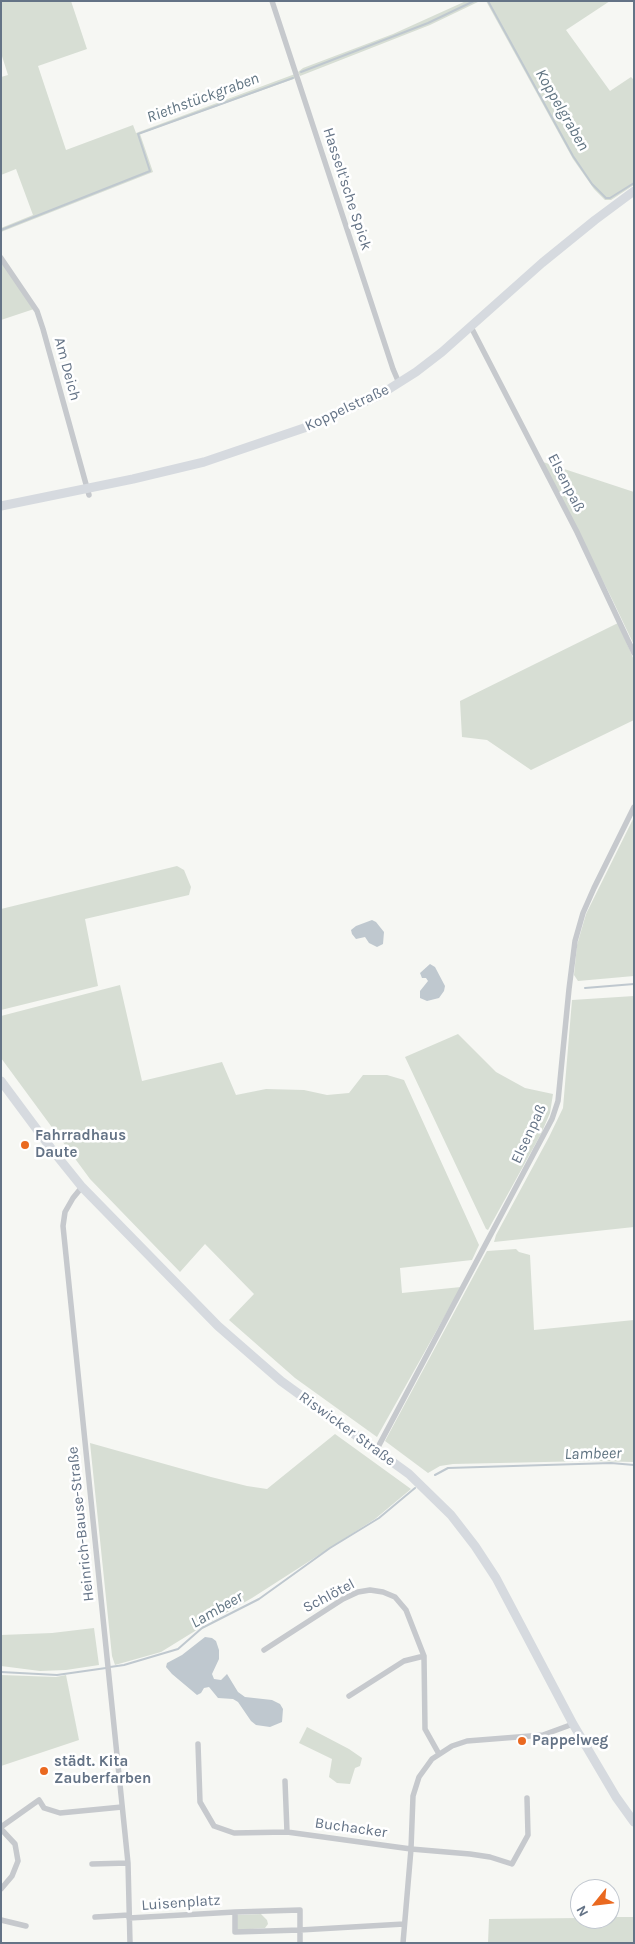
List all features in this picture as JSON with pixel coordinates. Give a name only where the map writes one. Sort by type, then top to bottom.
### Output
[{"type":"street","name":"Hasselt'sche Spick","points":[[272,1],[399,383]]},
{"type":"street","name":"Koppelstraße","points":[[1,506],[88,492],[204,462],[338,415],[378,396],[442,352],[549,257],[634,192]]},
{"type":"street","name":"Am Deich","points":[[1,258],[36,310],[43,329],[88,492]]},
{"type":"street","name":"Elsenpaß","points":[[471,327],[577,532],[634,653]]},
{"type":"street","name":"Elsenpaß","points":[[377,1449],[552,1119],[558,1101],[575,940],[583,913],[594,888],[634,807]]},
{"type":"street","name":"Riswicker Straße","points":[[2,1082],[82,1188],[218,1326],[281,1381],[409,1474],[451,1515],[476,1546],[496,1578],[573,1724],[616,1796],[634,1822]]},
{"type":"street","name":"Heinrich-Bause-Straße","points":[[82,1188],[65,1212],[64,1226],[128,1863],[130,1943]]},
{"type":"street","name":"Schlötel","points":[[264,1650],[358,1592],[370,1590],[383,1592],[395,1597],[406,1610],[424,1656],[425,1729],[439,1754]]},
{"type":"street","points":[[349,1696],[404,1661],[424,1656]]},
{"type":"street","points":[[403,1943],[411,1849],[413,1796],[419,1777],[432,1759],[452,1746],[467,1741],[543,1735],[573,1724]]},
{"type":"street","name":"Buchacker","points":[[198,1744],[200,1802],[214,1826],[234,1833],[287,1832],[411,1849],[470,1854],[490,1857],[512,1864],[519,1848],[528,1835],[527,1798]]},
{"type":"street","points":[[285,1781],[287,1832]]},
{"type":"street","points":[[1,1889],[12,1876],[18,1861],[15,1844],[1,1828],[39,1800],[44,1808],[60,1812],[80,1812],[122,1807]]},
{"type":"street","points":[[92,1864],[128,1863]]},
{"type":"street","name":"Luisenplatz","points":[[129,1917],[300,1910],[300,1930]]},
{"type":"street","name":"Luisenplatz","points":[[235,1912],[235,1932],[404,1924]]},
{"type":"street","points":[[95,1917],[129,1917]]},
{"type":"street","points":[[1,1920],[26,1926]]},
{"type":"street","points":[[300,1930],[300,1943]]},
{"type":"shaded area","points":[[1,1],[71,1],[87,49],[38,66],[66,150],[133,125],[136,133],[295,74],[296,78],[140,134],[153,172],[1,232],[1,228],[33,215],[16,169],[1,175],[1,77],[8,75],[1,53]]},
{"type":"shaded area","points":[[466,1],[480,1],[430,25],[300,76],[298,72],[303,68],[393,34]]},
{"type":"shaded area","points":[[486,1],[610,1],[566,30],[610,91],[631,77],[634,80],[634,185],[611,200],[605,200],[594,189],[573,159]]},
{"type":"shaded area","points":[[1,262],[34,309],[1,320]]},
{"type":"shaded area","points":[[543,462],[634,492],[634,645],[612,599]]},
{"type":"shaded area","points":[[618,623],[634,660],[634,720],[531,770],[487,740],[462,737],[460,701]]},
{"type":"shaded area","points":[[634,817],[634,976],[578,981],[574,975],[577,945],[586,914]]},
{"type":"shaded area","points":[[177,866],[184,870],[191,887],[189,895],[85,919],[98,986],[1,1010],[1,909]]},
{"type":"shaded area","points":[[372,920],[384,932],[383,944],[377,947],[369,943],[365,937],[356,939],[351,930]]},
{"type":"shaded area","points":[[430,964],[435,967],[445,986],[439,998],[427,1001],[420,998],[420,991],[428,981],[426,978],[422,978],[420,973]]},
{"type":"shaded area","points":[[120,985],[142,1081],[222,1062],[236,1095],[266,1089],[304,1090],[327,1095],[349,1093],[363,1075],[387,1075],[404,1080],[479,1245],[472,1260],[400,1268],[402,1293],[461,1287],[377,1437],[295,1378],[229,1320],[254,1294],[205,1244],[180,1272],[90,1179],[1,1058],[1,1016]]},
{"type":"shaded area","points":[[634,996],[634,1227],[494,1242],[563,1108],[572,1000]]},
{"type":"shaded area","points":[[458,1034],[496,1072],[525,1088],[553,1094],[550,1113],[541,1134],[488,1230],[405,1057]]},
{"type":"shaded area","points":[[516,1249],[519,1252],[530,1255],[534,1330],[634,1320],[634,1462],[453,1464],[440,1466],[428,1473],[385,1441],[487,1251]]},
{"type":"shaded area","points":[[335,1434],[411,1489],[375,1519],[252,1598],[161,1652],[115,1665],[112,1656],[90,1443],[211,1477],[267,1489]]},
{"type":"shaded area","points":[[94,1628],[99,1665],[66,1670],[40,1671],[1,1666],[1,1635],[52,1633]]},
{"type":"shaded area","points":[[205,1637],[216,1641],[219,1650],[219,1659],[212,1674],[214,1679],[221,1680],[227,1674],[238,1692],[245,1697],[272,1700],[280,1704],[283,1709],[282,1722],[270,1727],[256,1725],[238,1702],[233,1699],[218,1698],[209,1687],[204,1688],[197,1695],[172,1674],[166,1667],[167,1663],[182,1655]]},
{"type":"shaded area","points":[[1,1675],[56,1677],[66,1675],[79,1740],[1,1766]]},
{"type":"shaded area","points":[[307,1727],[362,1758],[360,1766],[355,1768],[350,1784],[337,1783],[329,1777],[332,1759],[299,1743]]},
{"type":"shaded area","points":[[261,1914],[267,1920],[268,1924],[265,1928],[237,1930],[237,1915]]},
{"type":"shaded area","points":[[620,1917],[634,1917],[634,1943],[488,1943],[489,1919],[570,1918],[570,1929],[620,1929]]},
{"type":"waterway","name":"Riethstückgraben","points":[[301,72],[428,23],[474,1]]},
{"type":"waterway","name":"Koppelgraben","points":[[488,1],[573,156],[592,184],[606,198],[610,198],[634,183]]},
{"type":"waterway","name":"Riethstückgraben","points":[[1,230],[150,171],[138,134],[293,78]]},
{"type":"waterway","points":[[585,988],[634,984]]},
{"type":"waterway","name":"Lambeer","points":[[435,1475],[448,1468],[611,1463],[634,1465]]},
{"type":"waterway","name":"Lambeer","points":[[110,1667],[124,1665],[178,1649],[202,1628],[259,1599],[330,1548],[379,1518],[415,1488]]},
{"type":"waterway","name":"Lambeer","points":[[1,1672],[57,1675],[106,1668]]},
{"type":"place","name":"Fahrradhaus Daute","points":[[25,1145]]},
{"type":"place","name":"Pappelweg","points":[[522,1741]]},
{"type":"place","name":"städt. Kita Zauberfarben","points":[[44,1771]]}]
